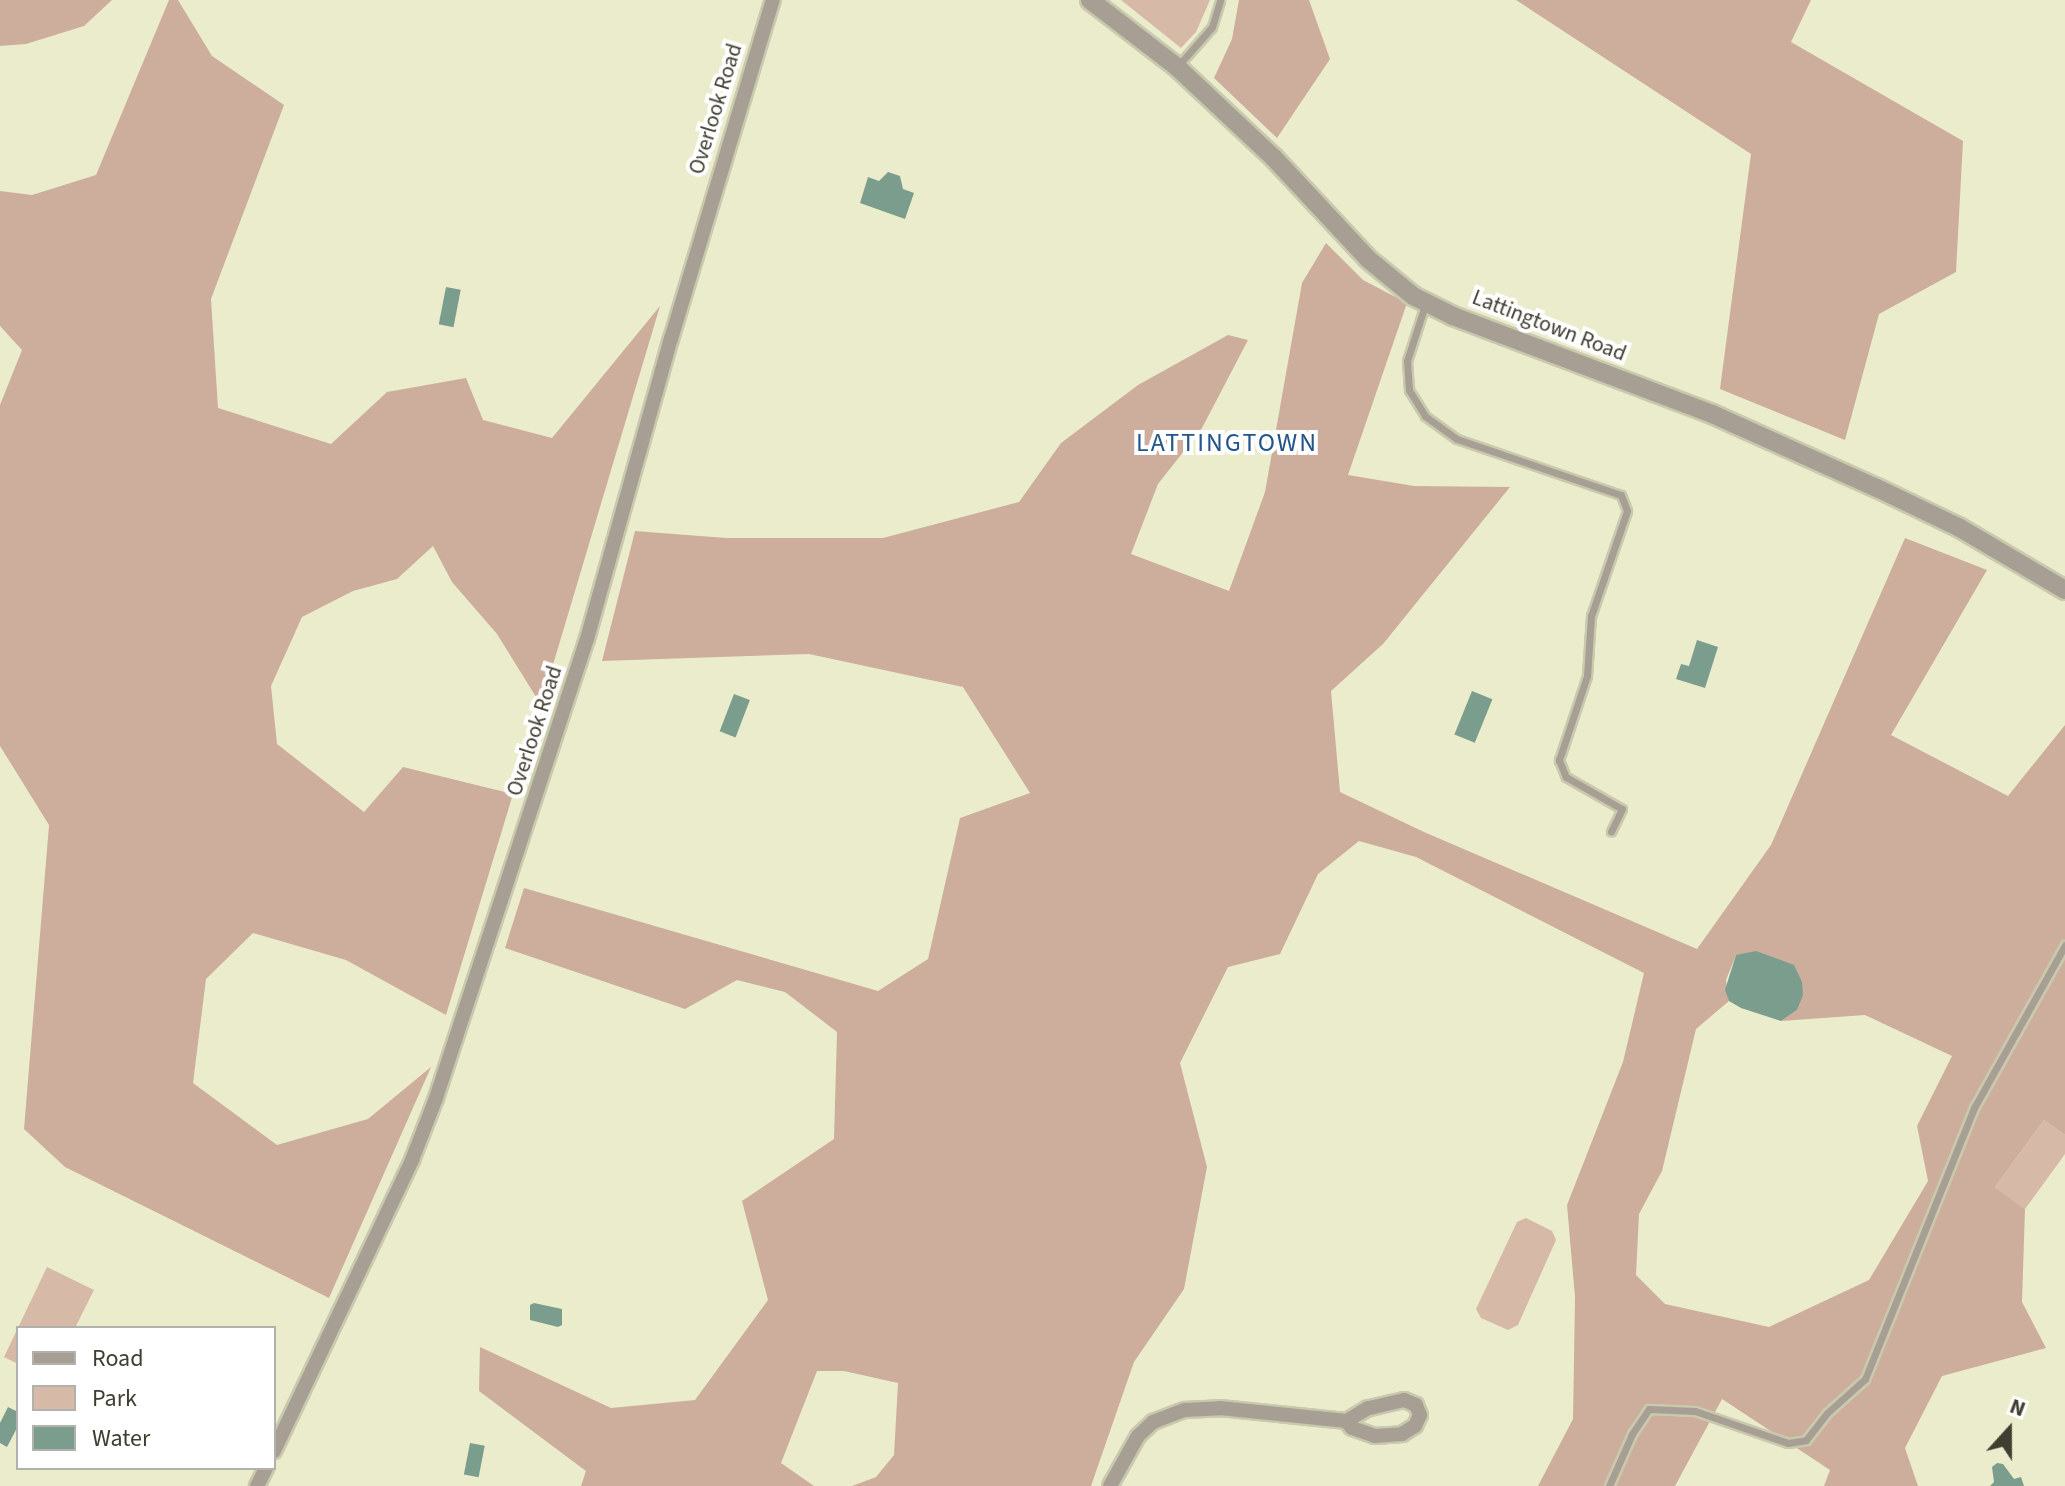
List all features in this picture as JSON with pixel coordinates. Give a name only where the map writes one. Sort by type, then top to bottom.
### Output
[{"type":"street","name":"Overlook Road","points":[[276,1447],[406,1174],[436,1098],[583,652],[671,339],[773,0]]},
{"type":"street","name":"Lattingtown Road","points":[[1090,0],[1177,67],[1273,157],[1387,278],[1425,302],[1712,414],[1960,528],[2065,588]]},
{"type":"street","points":[[1110,1486],[1138,1436],[1153,1422],[1185,1410],[1220,1408],[1346,1421]]},
{"type":"lane","points":[[1177,67],[1212,27],[1220,0]]},
{"type":"lane","points":[[1425,302],[1407,361],[1409,390],[1425,416],[1457,439],[1621,495],[1627,511],[1591,616],[1587,676],[1559,760],[1566,777],[1622,809],[1611,832]]},
{"type":"lane","points":[[1609,1486],[1632,1434],[1649,1409],[1695,1411],[1788,1443],[1806,1440],[1827,1413],[1865,1379],[1974,1108],[2065,945]]},
{"type":"green space","points":[[1121,0],[1210,0],[1196,32],[1181,48]]},
{"type":"green space","points":[[2044,1120],[2065,1135],[2065,1154],[2025,1209],[1995,1187]]},
{"type":"green space","points":[[1526,1218],[1552,1231],[1556,1240],[1518,1325],[1508,1330],[1481,1318],[1476,1309],[1517,1222]]},
{"type":"green space","points":[[47,1267],[94,1290],[76,1326],[19,1326]]},
{"type":"green space","points":[[16,1332],[16,1363],[4,1357]]},
{"type":"shaded area","points":[[0,0],[112,0],[84,26],[26,44],[0,46]]},
{"type":"shaded area","points":[[169,0],[178,0],[212,56],[284,105],[211,299],[218,408],[331,444],[387,392],[466,378],[483,420],[552,438],[660,306],[541,705],[497,634],[452,582],[433,546],[397,579],[353,591],[302,617],[271,686],[277,744],[364,812],[403,767],[513,794],[446,1015],[346,960],[253,933],[206,979],[193,1083],[277,1145],[368,1119],[431,1067],[329,1298],[65,1167],[24,1129],[49,825],[0,746],[0,405],[22,350],[0,326],[0,191],[32,195],[96,175]]},
{"type":"shaded area","points":[[1239,0],[1309,0],[1330,59],[1277,138],[1214,78],[1232,39]]},
{"type":"shaded area","points":[[1516,0],[1811,0],[1791,42],[1963,141],[1956,272],[1879,314],[1845,440],[1720,389],[1751,154]]},
{"type":"shaded area","points":[[1326,243],[1363,280],[1407,303],[1348,475],[1414,486],[1510,487],[1383,644],[1331,691],[1340,792],[1424,832],[1697,949],[1771,845],[1905,538],[1987,570],[1891,735],[2008,796],[2065,725],[2065,1135],[2044,1120],[1995,1187],[2025,1209],[2022,1302],[2046,1348],[1942,1376],[1905,1448],[1918,1486],[1824,1486],[1830,1470],[1722,1399],[1675,1486],[1538,1486],[1573,1419],[1575,1297],[1567,1205],[1623,1062],[1644,973],[1416,857],[1359,841],[1318,874],[1280,954],[1228,967],[1180,1063],[1207,1167],[1184,1289],[1134,1362],[1091,1486],[852,1486],[876,1477],[894,1455],[898,1383],[844,1371],[817,1371],[781,1463],[814,1486],[581,1486],[586,1471],[479,1391],[480,1347],[611,1408],[695,1400],[768,1300],[742,1201],[834,1139],[837,1032],[785,992],[737,980],[685,1009],[505,948],[524,888],[878,991],[928,959],[960,818],[1030,793],[963,687],[809,654],[602,661],[635,531],[726,538],[883,538],[1019,502],[1061,443],[1138,385],[1228,335],[1248,340],[1202,428],[1158,484],[1131,554],[1229,591],[1265,492],[1302,283]],"holes":[[[1736,955],[1797,1010],[1781,1021],[1865,1015],[1952,1056],[1917,1126],[1928,1181],[1869,1280],[1769,1327],[1665,1304],[1636,1275],[1639,1214],[1662,1171],[1696,1029],[1729,1001],[1726,980]]]},
{"type":"water","points":[[888,172],[900,176],[903,189],[914,193],[905,219],[860,203],[868,177],[879,181]]},
{"type":"water","points":[[446,287],[461,290],[453,327],[439,324]]},
{"type":"water","points":[[1697,640],[1718,647],[1705,688],[1676,679],[1681,664],[1689,666]]},
{"type":"water","points":[[1472,691],[1492,699],[1475,743],[1454,735]]},
{"type":"water","points":[[734,694],[750,700],[736,737],[720,731]]},
{"type":"water","points":[[1756,951],[1794,965],[1802,982],[1803,995],[1797,1010],[1781,1021],[1741,1008],[1729,1001],[1725,990],[1736,955]]},
{"type":"water","points":[[534,1303],[562,1309],[562,1325],[558,1327],[530,1320],[530,1305]]},
{"type":"water","points":[[8,1407],[16,1411],[16,1430],[7,1447],[0,1443],[0,1423]]},
{"type":"water","points":[[470,1443],[485,1446],[479,1477],[464,1474]]},
{"type":"water","points":[[1997,1463],[2003,1464],[2014,1479],[2021,1477],[2024,1486],[1990,1486],[1994,1482],[1992,1467]]},
{"type":"district","name":"LATTINGTOWN","points":[[1227,443]]}]
